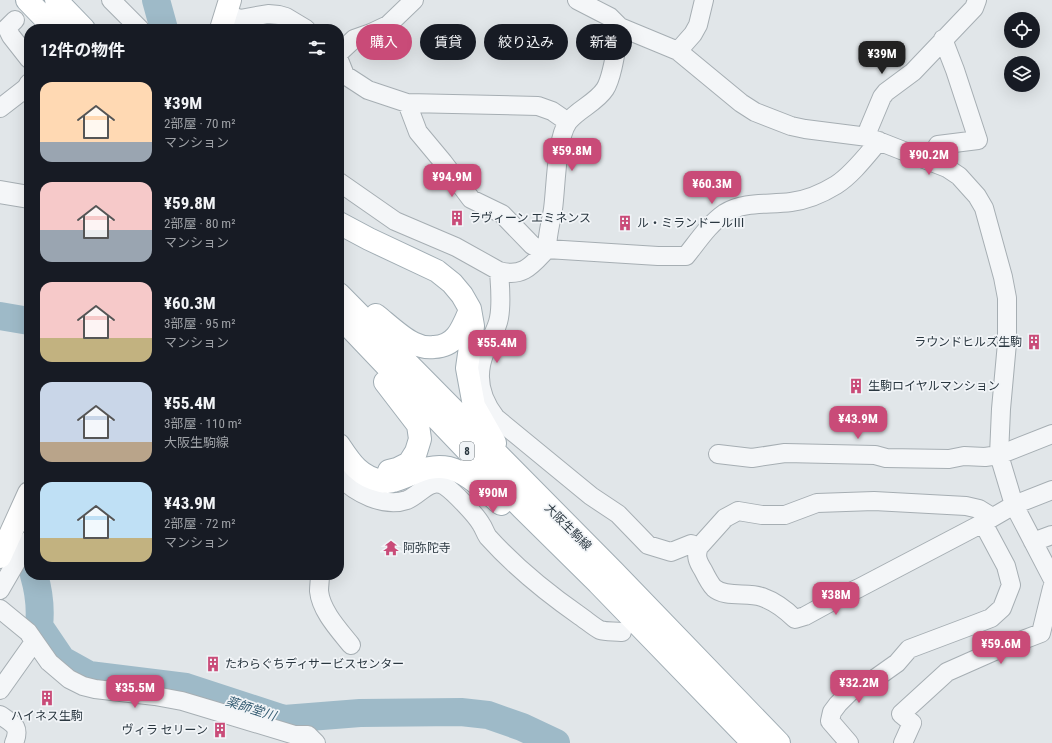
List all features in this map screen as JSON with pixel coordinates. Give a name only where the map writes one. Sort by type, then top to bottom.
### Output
[{"type":"main road","points":[[27,0],[50,24]]},
{"type":"main road","points":[[56,0],[79,24]]},
{"type":"main road","points":[[344,226],[437,272],[452,283],[462,296],[470,309],[473,326],[467,368],[474,406],[497,445],[536,495]]},
{"type":"main road","points":[[344,289],[413,343],[429,348],[442,347],[458,335],[470,309]]},
{"type":"main road","name":"大阪生駒線","points":[[344,299],[536,495],[614,572],[779,743]]},
{"type":"main road","name":"大阪生駒線","points":[[344,321],[522,508],[598,583],[753,743]]},
{"type":"main road","points":[[344,331],[418,425],[420,439],[416,452],[409,463],[397,469],[386,472],[344,461]]},
{"type":"main road","points":[[344,462],[368,477],[388,482],[421,469],[438,467],[448,468],[468,476],[598,583]]},
{"type":"main road","points":[[2,549],[24,503]]},
{"type":"street","points":[[111,0],[135,24]]},
{"type":"street","points":[[344,48],[354,39],[388,25],[414,0]]},
{"type":"street","points":[[577,0],[610,17],[617,24]]},
{"type":"street","points":[[678,51],[693,34],[698,25],[704,0]]},
{"type":"street","points":[[873,139],[869,128],[882,97],[886,92],[913,72],[974,8],[977,0]]},
{"type":"street","points":[[226,14],[240,19],[268,14],[279,15],[286,16],[298,24]]},
{"type":"street","points":[[7,25],[11,36],[24,53]]},
{"type":"street","points":[[632,32],[678,51],[741,104],[756,112],[791,126],[873,139],[929,160],[947,168],[959,176],[977,196],[984,208],[1003,277],[1007,298],[1007,343],[1001,409],[999,455],[1014,505],[1052,578]]},
{"type":"street","points":[[929,160],[938,145],[978,140],[956,70],[943,39]]},
{"type":"street","points":[[344,185],[395,221],[456,247],[499,271],[508,274],[518,273],[529,267],[546,250],[553,210],[558,156],[568,122],[605,90],[610,78],[614,60]]},
{"type":"street","points":[[344,72],[345,75],[368,90],[407,103],[538,106],[552,111],[568,122]]},
{"type":"street","points":[[0,108],[24,91]]},
{"type":"street","points":[[407,103],[418,132],[444,162],[471,199],[502,214],[532,245],[546,250],[686,256],[709,228],[725,213],[741,206],[774,202],[790,202],[806,198],[838,184],[846,178],[873,139]]},
{"type":"street","points":[[0,192],[24,196]]},
{"type":"street","points":[[499,271],[501,302],[499,319],[479,370],[485,401],[492,413],[546,460],[604,506],[618,514],[648,545],[671,552],[691,544],[698,547]]},
{"type":"street","points":[[718,454],[752,458],[785,453],[875,455],[886,458],[949,459],[964,456],[985,457],[999,455],[1052,434]]},
{"type":"street","points":[[344,472],[345,483],[374,499],[385,501],[402,501],[409,499],[429,485],[439,484],[445,486],[472,513],[480,523],[487,536],[550,595],[600,630],[622,632]]},
{"type":"street","points":[[849,743],[830,721],[832,712],[838,704],[866,681],[897,663],[909,649],[991,618],[1002,608],[1011,585],[1006,566],[987,520],[979,509],[966,506],[874,501],[817,503],[785,515],[762,515],[738,510],[725,518],[698,547],[696,553],[698,563],[715,588],[731,594],[750,594],[762,597],[781,606],[795,619],[805,616],[859,588],[987,520],[1014,505],[1052,490]]},
{"type":"street","points":[[1033,542],[1052,536]]},
{"type":"street","points":[[0,590],[24,549]]},
{"type":"street","points":[[320,580],[319,592],[323,605],[336,626],[351,645]]},
{"type":"street","points":[[903,743],[912,723],[901,714],[947,672],[999,649],[1041,633],[1052,588]]},
{"type":"street","points":[[0,609],[28,632],[49,662],[69,679],[83,686],[182,701],[295,735],[308,735],[316,743]]},
{"type":"street","points":[[0,690],[34,642]]},
{"type":"street","points":[[0,715],[17,728],[18,732],[14,743]]},
{"type":"waterway","points":[[156,0],[163,24]]},
{"type":"waterway","points":[[0,316],[24,320]]},
{"type":"waterway","name":"薬師堂川","points":[[35,580],[39,600],[39,626],[62,660],[89,675],[186,687],[284,719],[360,713],[461,712],[488,715],[522,727],[556,743]]},
{"type":"place","name":"ラヴィーン エミネンス","points":[[457,218]]},
{"type":"place","name":"ル・ミランドールⅢ","points":[[625,223]]},
{"type":"place","name":"ラウンドヒルズ生駒","points":[[1034,342]]},
{"type":"place","name":"生駒ロイヤルマンション","points":[[856,386]]},
{"type":"place","name":"阿弥陀寺","points":[[391,548]]},
{"type":"place","name":"たわらぐちディサービスセンター","points":[[213,664]]},
{"type":"place","name":"ハイネス生駒","points":[[47,698]]},
{"type":"place","name":"ヴィラ セリーン","points":[[220,730]]}]
